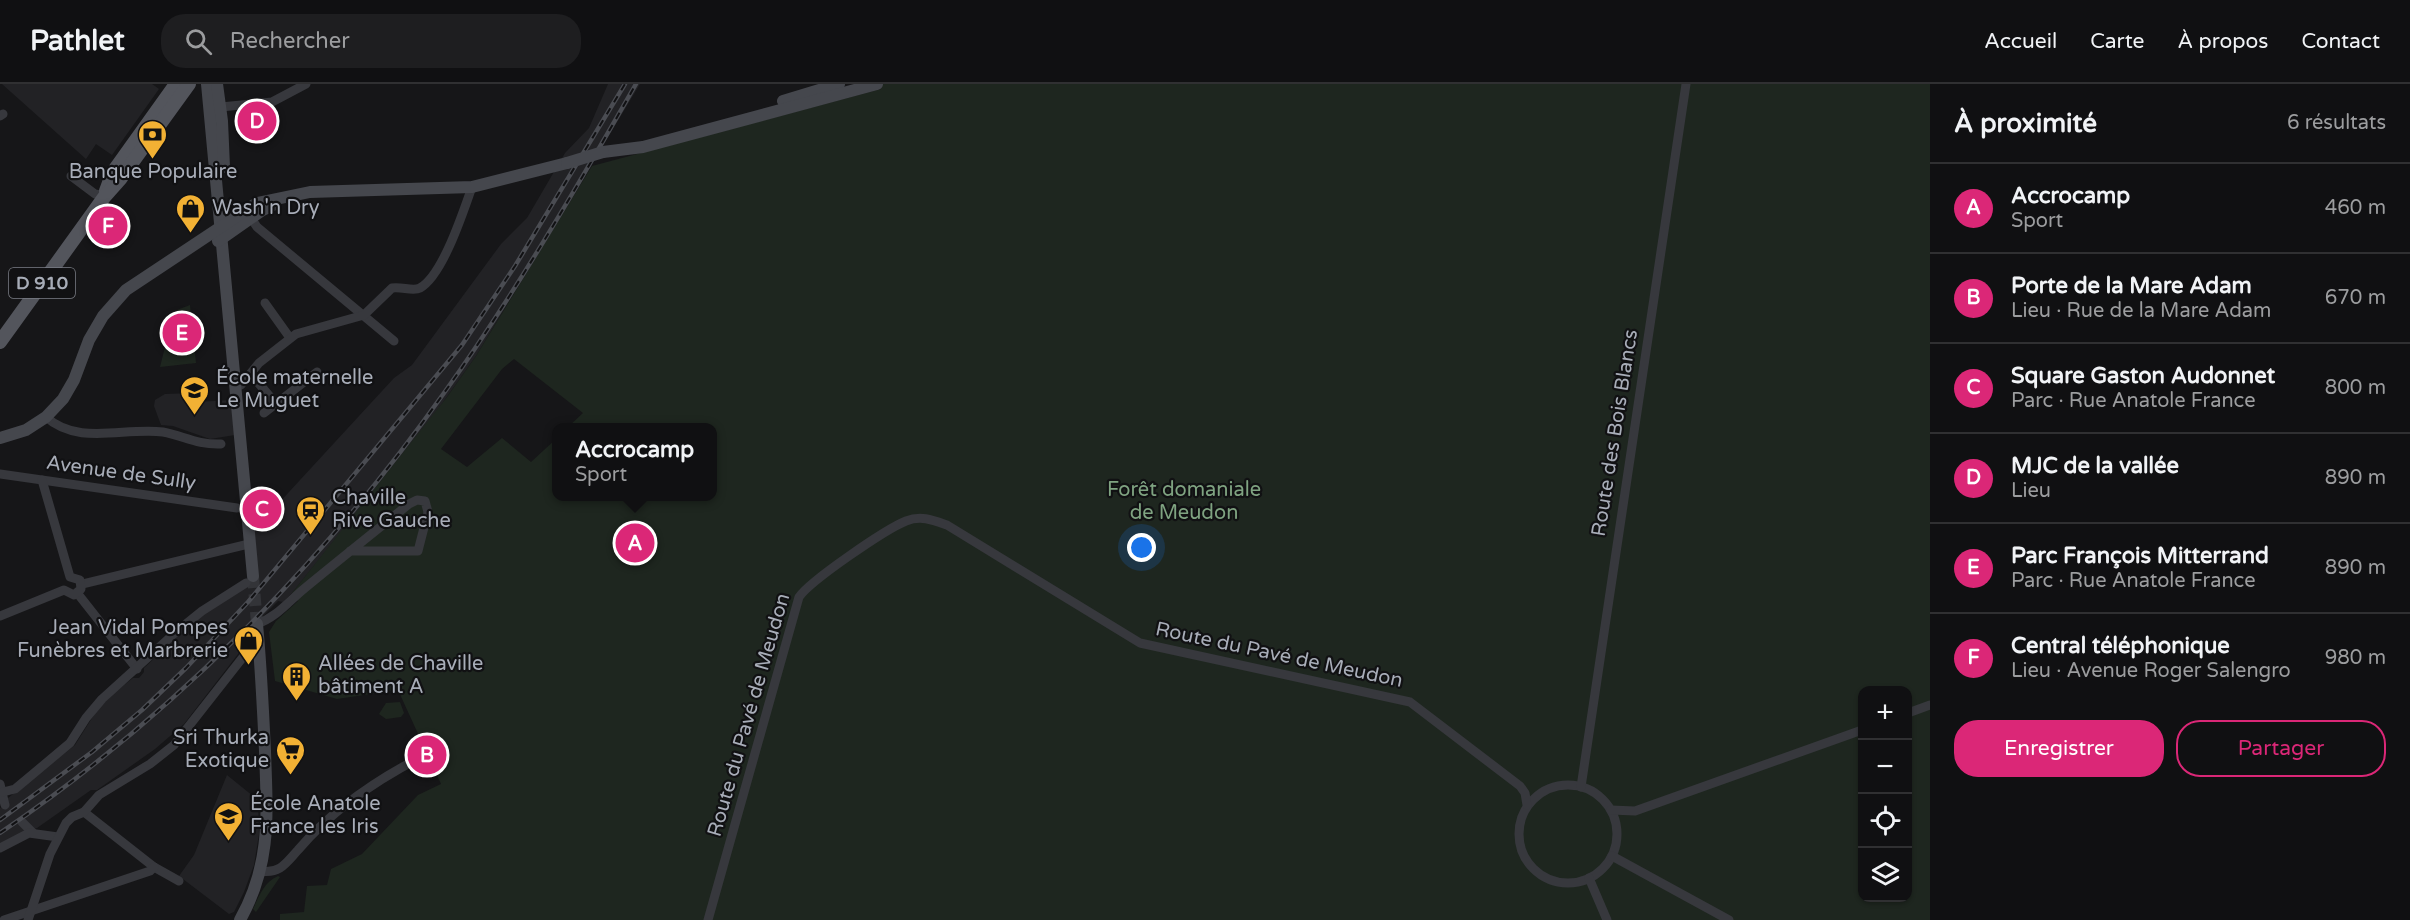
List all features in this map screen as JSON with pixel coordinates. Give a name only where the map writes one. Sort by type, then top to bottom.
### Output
[{"type":"main road","name":"D 910","points":[[105,196],[113,172],[176,84]]},
{"type":"main road","name":"D 910","points":[[0,342],[189,84]]},
{"type":"main road","points":[[207,84],[225,230]]},
{"type":"main road","points":[[217,84],[221,106],[228,297],[250,580]]},
{"type":"main road","points":[[0,438],[26,430],[46,417],[63,399],[74,380],[88,340],[103,316],[126,290],[274,198],[310,192],[472,187],[567,164],[839,84]]},
{"type":"main road","points":[[603,152],[643,147],[870,85]]},
{"type":"main road","points":[[240,920],[261,871],[267,824],[257,624]]},
{"type":"street","points":[[212,116],[221,106],[272,102],[306,84]]},
{"type":"street","name":"Route des Bois Blancs","points":[[1581,787],[1686,84]]},
{"type":"street","points":[[71,176],[95,194],[105,196]]},
{"type":"street","points":[[236,386],[241,385],[259,363],[300,332],[363,315],[389,289],[396,287],[417,289],[435,274],[445,258],[472,187]]},
{"type":"street","points":[[249,213],[263,232],[394,341]]},
{"type":"street","points":[[265,303],[290,338]]},
{"type":"street","points":[[264,413],[317,372]]},
{"type":"street","points":[[251,374],[276,404]]},
{"type":"street","points":[[46,417],[72,432],[163,432],[195,443],[221,444]]},
{"type":"street","name":"Avenue de Sully","points":[[0,474],[237,508]]},
{"type":"street","points":[[42,480],[70,577],[78,578],[82,584]]},
{"type":"street","points":[[257,624],[274,615],[350,551],[409,504],[417,500],[425,501],[428,512],[418,551],[350,551]]},
{"type":"street","name":"Route du Pavé de Meudon","points":[[708,920],[799,597],[812,583],[895,527],[920,518],[947,525],[1140,643],[1410,702],[1520,786],[1525,793],[1527,805]]},
{"type":"street","points":[[82,584],[244,545]]},
{"type":"street","points":[[5,805],[2,788],[15,789],[70,743],[102,699],[202,611],[250,580]]},
{"type":"street","points":[[78,594],[82,584]]},
{"type":"street","points":[[0,616],[64,590],[70,595],[78,594]]},
{"type":"street","points":[[78,594],[137,669]]},
{"type":"street","points":[[29,915],[58,837],[72,817],[84,812],[99,795],[166,753],[187,730],[247,652],[260,649]]},
{"type":"street","points":[[1912,712],[1930,705]]},
{"type":"street","points":[[1611,810],[1635,811],[1858,732]]},
{"type":"street","points":[[261,871],[272,872],[281,869],[310,836],[380,778],[423,756]]},
{"type":"street","points":[[1554,787],[1581,787],[1599,796],[1611,810],[1617,827],[1612,856],[1605,866],[1589,878],[1571,883],[1552,880],[1532,868],[1526,860],[1518,840],[1519,826],[1527,805],[1540,793],[1554,787]]},
{"type":"street","points":[[1617,827],[1635,811]]},
{"type":"street","points":[[84,812],[154,867],[179,881]]},
{"type":"street","points":[[22,822],[33,832],[58,837]]},
{"type":"street","points":[[0,848],[33,832]]},
{"type":"street","points":[[1612,856],[1729,920]]},
{"type":"street","points":[[3,920],[29,915],[150,871],[154,867]]},
{"type":"street","points":[[1589,878],[1607,920]]},
{"type":"shaded area","points":[[2,84],[152,84],[159,89],[112,155],[96,144],[86,159]]},
{"type":"shaded area","points":[[608,84],[640,84],[476,356],[419,436],[292,593],[283,602],[278,601],[251,628],[245,645],[184,724],[155,749],[97,790],[91,790],[37,828],[0,845],[0,808],[8,804],[8,798],[75,745],[97,710],[115,692],[133,678],[139,678],[144,668],[180,634],[203,614],[244,587],[258,573],[254,530],[394,378],[412,365],[501,244],[527,218],[565,153],[589,128]]},
{"type":"shaded area","name":"École maternelle Le Muguet","points":[[195,393],[197,402],[231,400],[235,435],[210,439],[173,426],[161,425],[154,406],[155,400],[165,394]]},
{"type":"shaded area","name":"École Anatole France les Iris","points":[[227,775],[258,800],[259,834],[254,865],[244,892],[234,912],[229,914],[179,876],[194,855]]},
{"type":"green space","name":"Forêt domaniale de Meudon","points":[[880,84],[1930,84],[1930,920],[280,920],[280,914],[304,912],[307,886],[327,885],[331,869],[362,854],[418,795],[441,784],[398,690],[337,699],[275,681],[269,632],[276,621],[298,601],[292,593],[447,397],[476,356],[592,166],[881,89]]},
{"type":"green space","points":[[190,305],[196,363],[160,367],[166,343],[179,322],[177,310]]},
{"type":"green space","points":[[254,496],[258,496],[269,508],[259,523],[256,521]]},
{"type":"green space","points":[[400,702],[404,713],[401,717],[386,719],[379,714],[386,703]]},
{"type":"green space","points":[[278,876],[280,877],[256,912],[253,909],[262,890]]},
{"type":"tunnel","points":[[253,576],[257,624]]},
{"type":"railway","points":[[0,820],[92,752],[142,710],[186,668],[248,602],[462,345],[515,266],[625,84]]},
{"type":"railway","points":[[0,833],[125,739],[185,687],[242,633],[348,517],[397,456],[470,356],[520,280],[636,84]]},
{"type":"place","name":"MJC de la vallée","points":[[257,121]]},
{"type":"place","name":"Banque Populaire","points":[[153,160]]},
{"type":"place","name":"Central téléphonique","points":[[108,226]]},
{"type":"place","name":"Wash'n Dry","points":[[191,234]]},
{"type":"place","name":"Parc François Mitterrand","points":[[182,333]]},
{"type":"place","name":"École maternelle Le Muguet","points":[[195,416]]},
{"type":"place","name":"Square Gaston Audonnet","points":[[262,509]]},
{"type":"place","name":"Chaville Rive Gauche","points":[[311,536]]},
{"type":"place","name":"Accrocamp","points":[[635,543]]},
{"type":"place","name":"Jean Vidal Pompes Funèbres et Marbrerie","points":[[249,666]]},
{"type":"place","name":"Allées de Chaville bâtiment A","points":[[297,702]]},
{"type":"place","name":"Porte de la Mare Adam","points":[[427,755]]},
{"type":"place","name":"Sri Thurka Exotique","points":[[290,776]]},
{"type":"place","name":"École Anatole France les Iris","points":[[229,842]]}]
